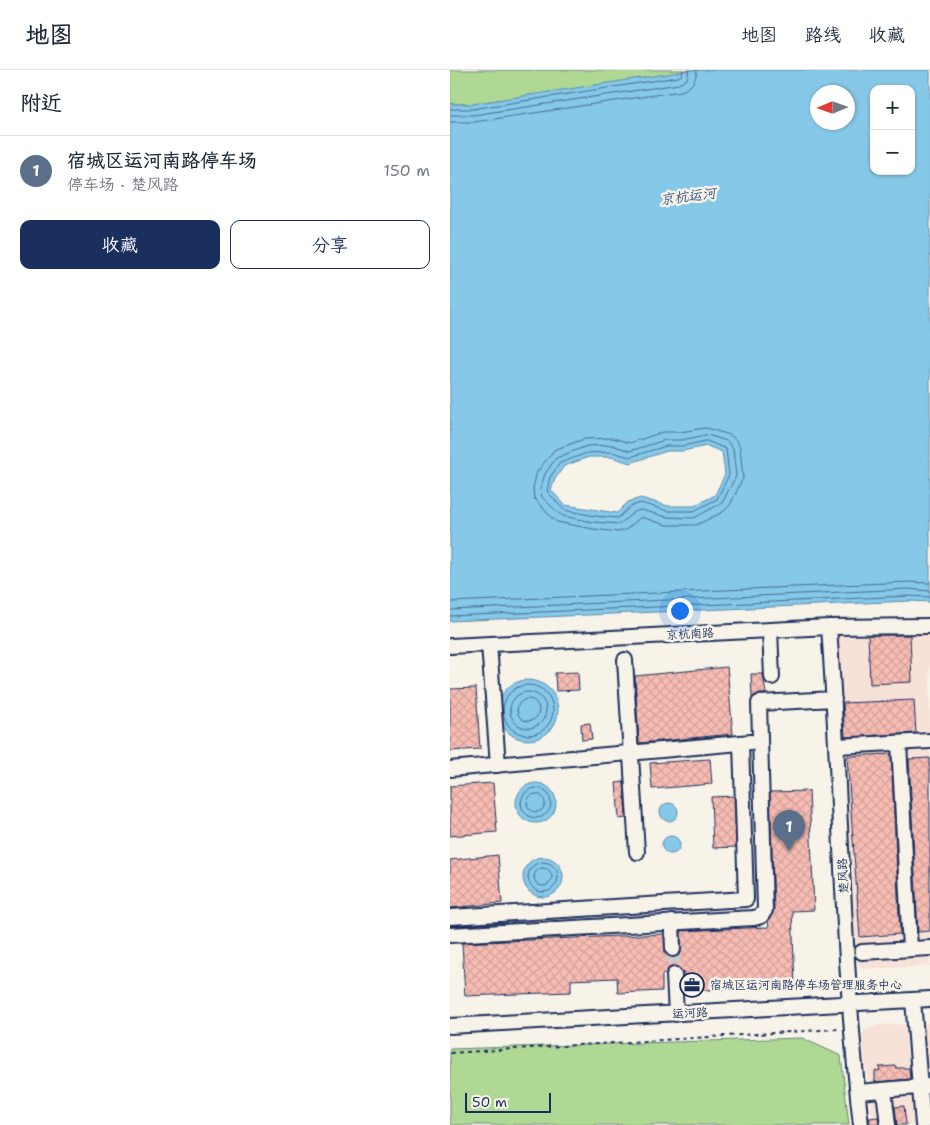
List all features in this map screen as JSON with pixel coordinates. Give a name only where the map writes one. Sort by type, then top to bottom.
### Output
[{"type":"street","name":"京杭南路","points":[[450,646],[829,627],[930,626]]},
{"type":"street","name":"楚风路","points":[[829,627],[837,746],[849,1004],[861,1125]]},
{"type":"street","points":[[770,630],[772,677]]},
{"type":"street","points":[[489,644],[498,765]]},
{"type":"street","points":[[624,660],[637,852]]},
{"type":"street","points":[[450,935],[754,918],[761,916],[766,910],[759,703],[834,699]]},
{"type":"street","points":[[837,746],[930,741]]},
{"type":"street","points":[[450,769],[760,742]]},
{"type":"street","points":[[450,917],[746,899],[741,743]]},
{"type":"street","points":[[898,743],[910,949]]},
{"type":"street","points":[[672,922],[673,949]]},
{"type":"street","points":[[862,952],[930,948]]},
{"type":"street","points":[[674,976],[676,1014]]},
{"type":"street","name":"运河路","points":[[450,1026],[930,999]]},
{"type":"street","points":[[913,1000],[925,1087],[923,1125]]},
{"type":"street","points":[[858,1092],[925,1087]]},
{"type":"street","points":[[884,1090],[888,1125]]},
{"type":"path","points":[[450,1053],[852,1028]]},
{"type":"shaded area","points":[[930,629],[930,966],[864,969],[860,967],[855,956],[835,631]]},
{"type":"shaded area","points":[[930,1023],[930,1125],[873,1125],[862,1036],[864,1030],[880,1025]]},
{"type":"green space","points":[[450,70],[709,70],[471,104],[450,104]]},
{"type":"green space","points":[[802,1038],[841,1056],[849,1125],[450,1125],[450,1049]]},
{"type":"water","name":"京杭运河","points":[[693,70],[930,70],[930,602],[910,601],[450,621],[450,104],[471,104]],"holes":[[[707,446],[722,452],[725,474],[715,495],[694,506],[668,506],[641,498],[628,502],[617,513],[565,505],[551,490],[555,479],[564,466],[589,457],[611,457],[630,463],[667,451],[682,451]]]},
{"type":"water","points":[[528,680],[544,685],[549,689],[553,694],[558,710],[553,726],[549,731],[544,735],[528,740],[512,735],[507,731],[503,726],[498,710],[503,694],[507,689],[512,685]]},
{"type":"water","points":[[540,783],[547,786],[553,792],[556,803],[555,811],[547,820],[540,823],[532,823],[525,820],[517,811],[516,799],[519,792],[528,784]]},
{"type":"water","points":[[669,803],[675,806],[678,812],[675,818],[669,821],[663,818],[660,812],[663,806]]},
{"type":"water","points":[[671,836],[677,839],[680,845],[677,851],[671,854],[665,851],[662,845],[665,839]]},
{"type":"water","points":[[547,857],[554,860],[560,866],[563,877],[562,885],[554,894],[547,897],[539,897],[532,894],[524,885],[523,873],[526,866],[535,858]]},
{"type":"building","points":[[868,635],[910,635],[912,682],[870,684]]},
{"type":"building","points":[[727,667],[733,734],[639,743],[635,676]]},
{"type":"building","points":[[578,672],[579,690],[556,691],[555,673]]},
{"type":"building","points":[[751,674],[763,674],[766,694],[758,694],[752,698]]},
{"type":"building","points":[[476,688],[480,749],[450,751],[450,689]]},
{"type":"building","points":[[914,700],[916,733],[845,737],[843,703]]},
{"type":"building","points":[[590,723],[592,739],[582,740],[581,724]]},
{"type":"building","points":[[891,754],[900,934],[860,937],[847,756]]},
{"type":"building","points":[[930,758],[930,931],[918,932],[909,759]]},
{"type":"building","points":[[710,759],[712,784],[652,789],[650,763]]},
{"type":"building","points":[[624,782],[626,818],[619,819],[616,783]]},
{"type":"building","points":[[493,783],[497,832],[450,836],[450,786]]},
{"type":"building","points":[[809,791],[814,910],[792,911],[795,986],[685,991],[684,973],[674,966],[669,968],[666,974],[662,974],[662,991],[618,993],[617,978],[571,980],[571,992],[465,996],[462,943],[664,934],[665,953],[669,957],[674,958],[681,953],[681,931],[769,927],[768,921],[774,910],[770,792]]},
{"type":"building","points":[[734,796],[736,847],[713,848],[711,797]]},
{"type":"building","points":[[498,855],[502,903],[450,908],[450,860]]},
{"type":"building","points":[[896,1066],[896,1068],[909,1068],[910,1079],[875,1082],[875,1071],[880,1070],[879,1067]]},
{"type":"building","points":[[904,1106],[906,1125],[897,1125],[895,1107]]},
{"type":"building","points":[[878,1117],[879,1125],[870,1125],[869,1118]]},
{"type":"tunnel","points":[[673,949],[674,975]]},
{"type":"place","name":"宿城区运河南路停车场","points":[[789,851]]},
{"type":"place","name":"宿城区运河南路停车场管理服务中心","points":[[692,985]]}]
